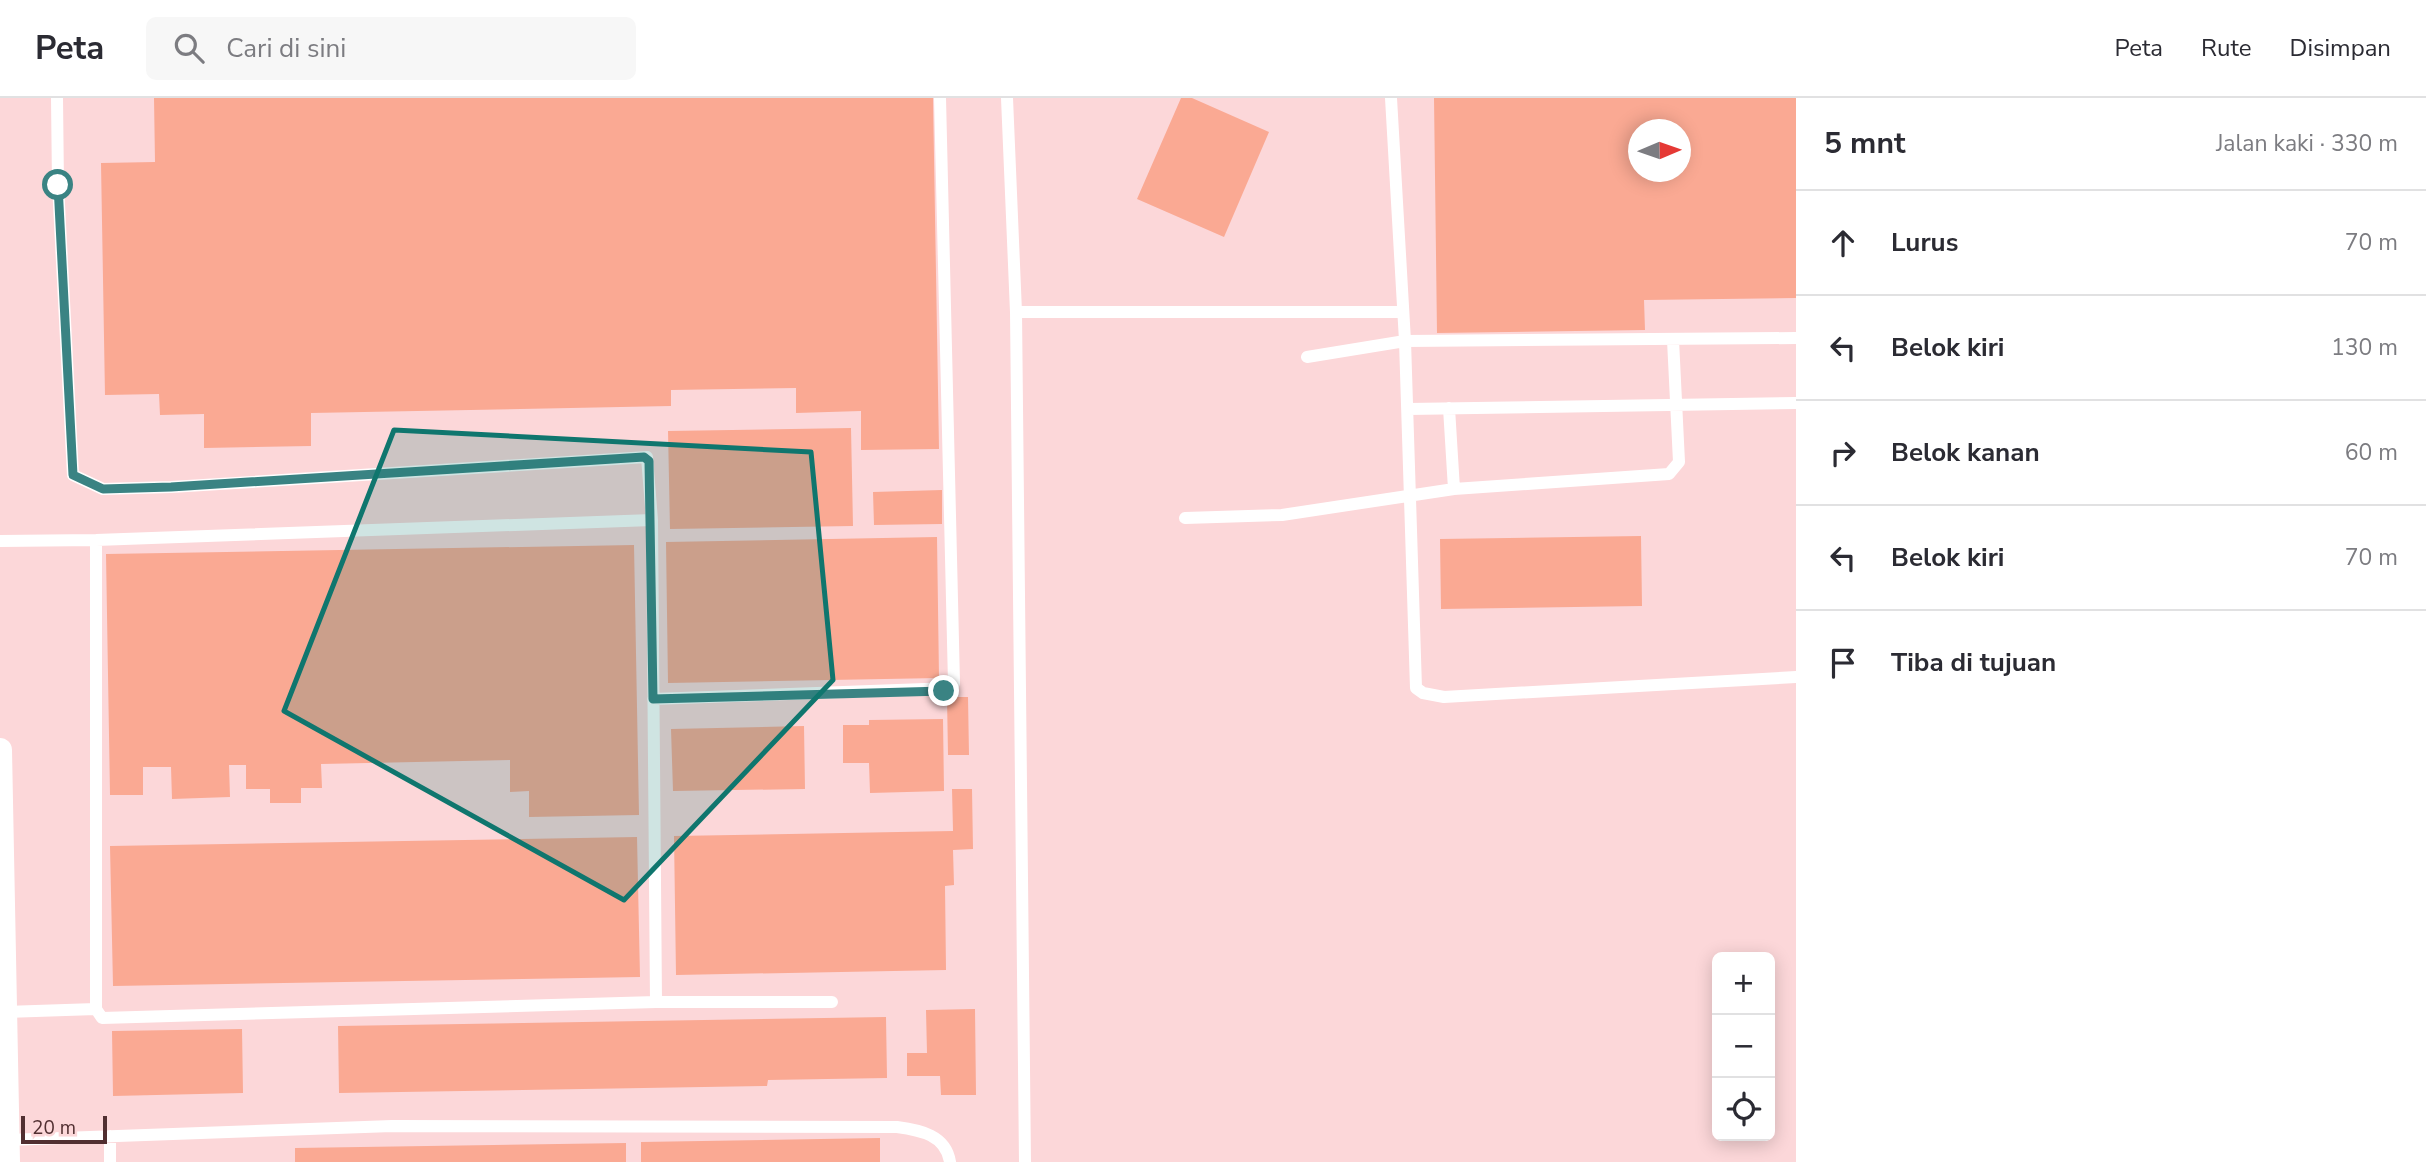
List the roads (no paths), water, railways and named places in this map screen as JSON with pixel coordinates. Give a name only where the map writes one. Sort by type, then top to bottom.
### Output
[{"type":"street","points":[[0,750],[8,1151]]},
{"type":"lane","points":[[57,98],[58,185],[73,475],[103,489],[171,487],[641,456],[649,461],[652,520],[656,1002]]},
{"type":"lane","points":[[653,699],[952,688],[954,682],[940,98]]},
{"type":"lane","points":[[1007,98],[1016,312],[1025,1162]]},
{"type":"lane","points":[[1391,98],[1412,498],[1415,683],[1423,693],[1444,697],[1796,677]]},
{"type":"lane","points":[[1016,312],[1402,312]]},
{"type":"lane","points":[[1307,357],[1405,341],[1796,338]]},
{"type":"lane","points":[[1185,518],[1282,515],[1412,498],[1454,489],[1669,474],[1675,471],[1679,462],[1674,405],[1673,340]]},
{"type":"lane","points":[[1408,409],[1796,403]]},
{"type":"lane","points":[[1449,408],[1454,489]]},
{"type":"lane","points":[[0,541],[652,520]]},
{"type":"lane","points":[[96,540],[96,1009],[106,1020],[656,1002],[832,1002]]},
{"type":"lane","points":[[5,1012],[96,1009]]},
{"type":"lane","points":[[8,1151],[110,1136],[392,1126],[897,1127],[921,1130],[937,1139],[946,1148],[950,1162]]},
{"type":"lane","points":[[110,1136],[110,1162]]}]
